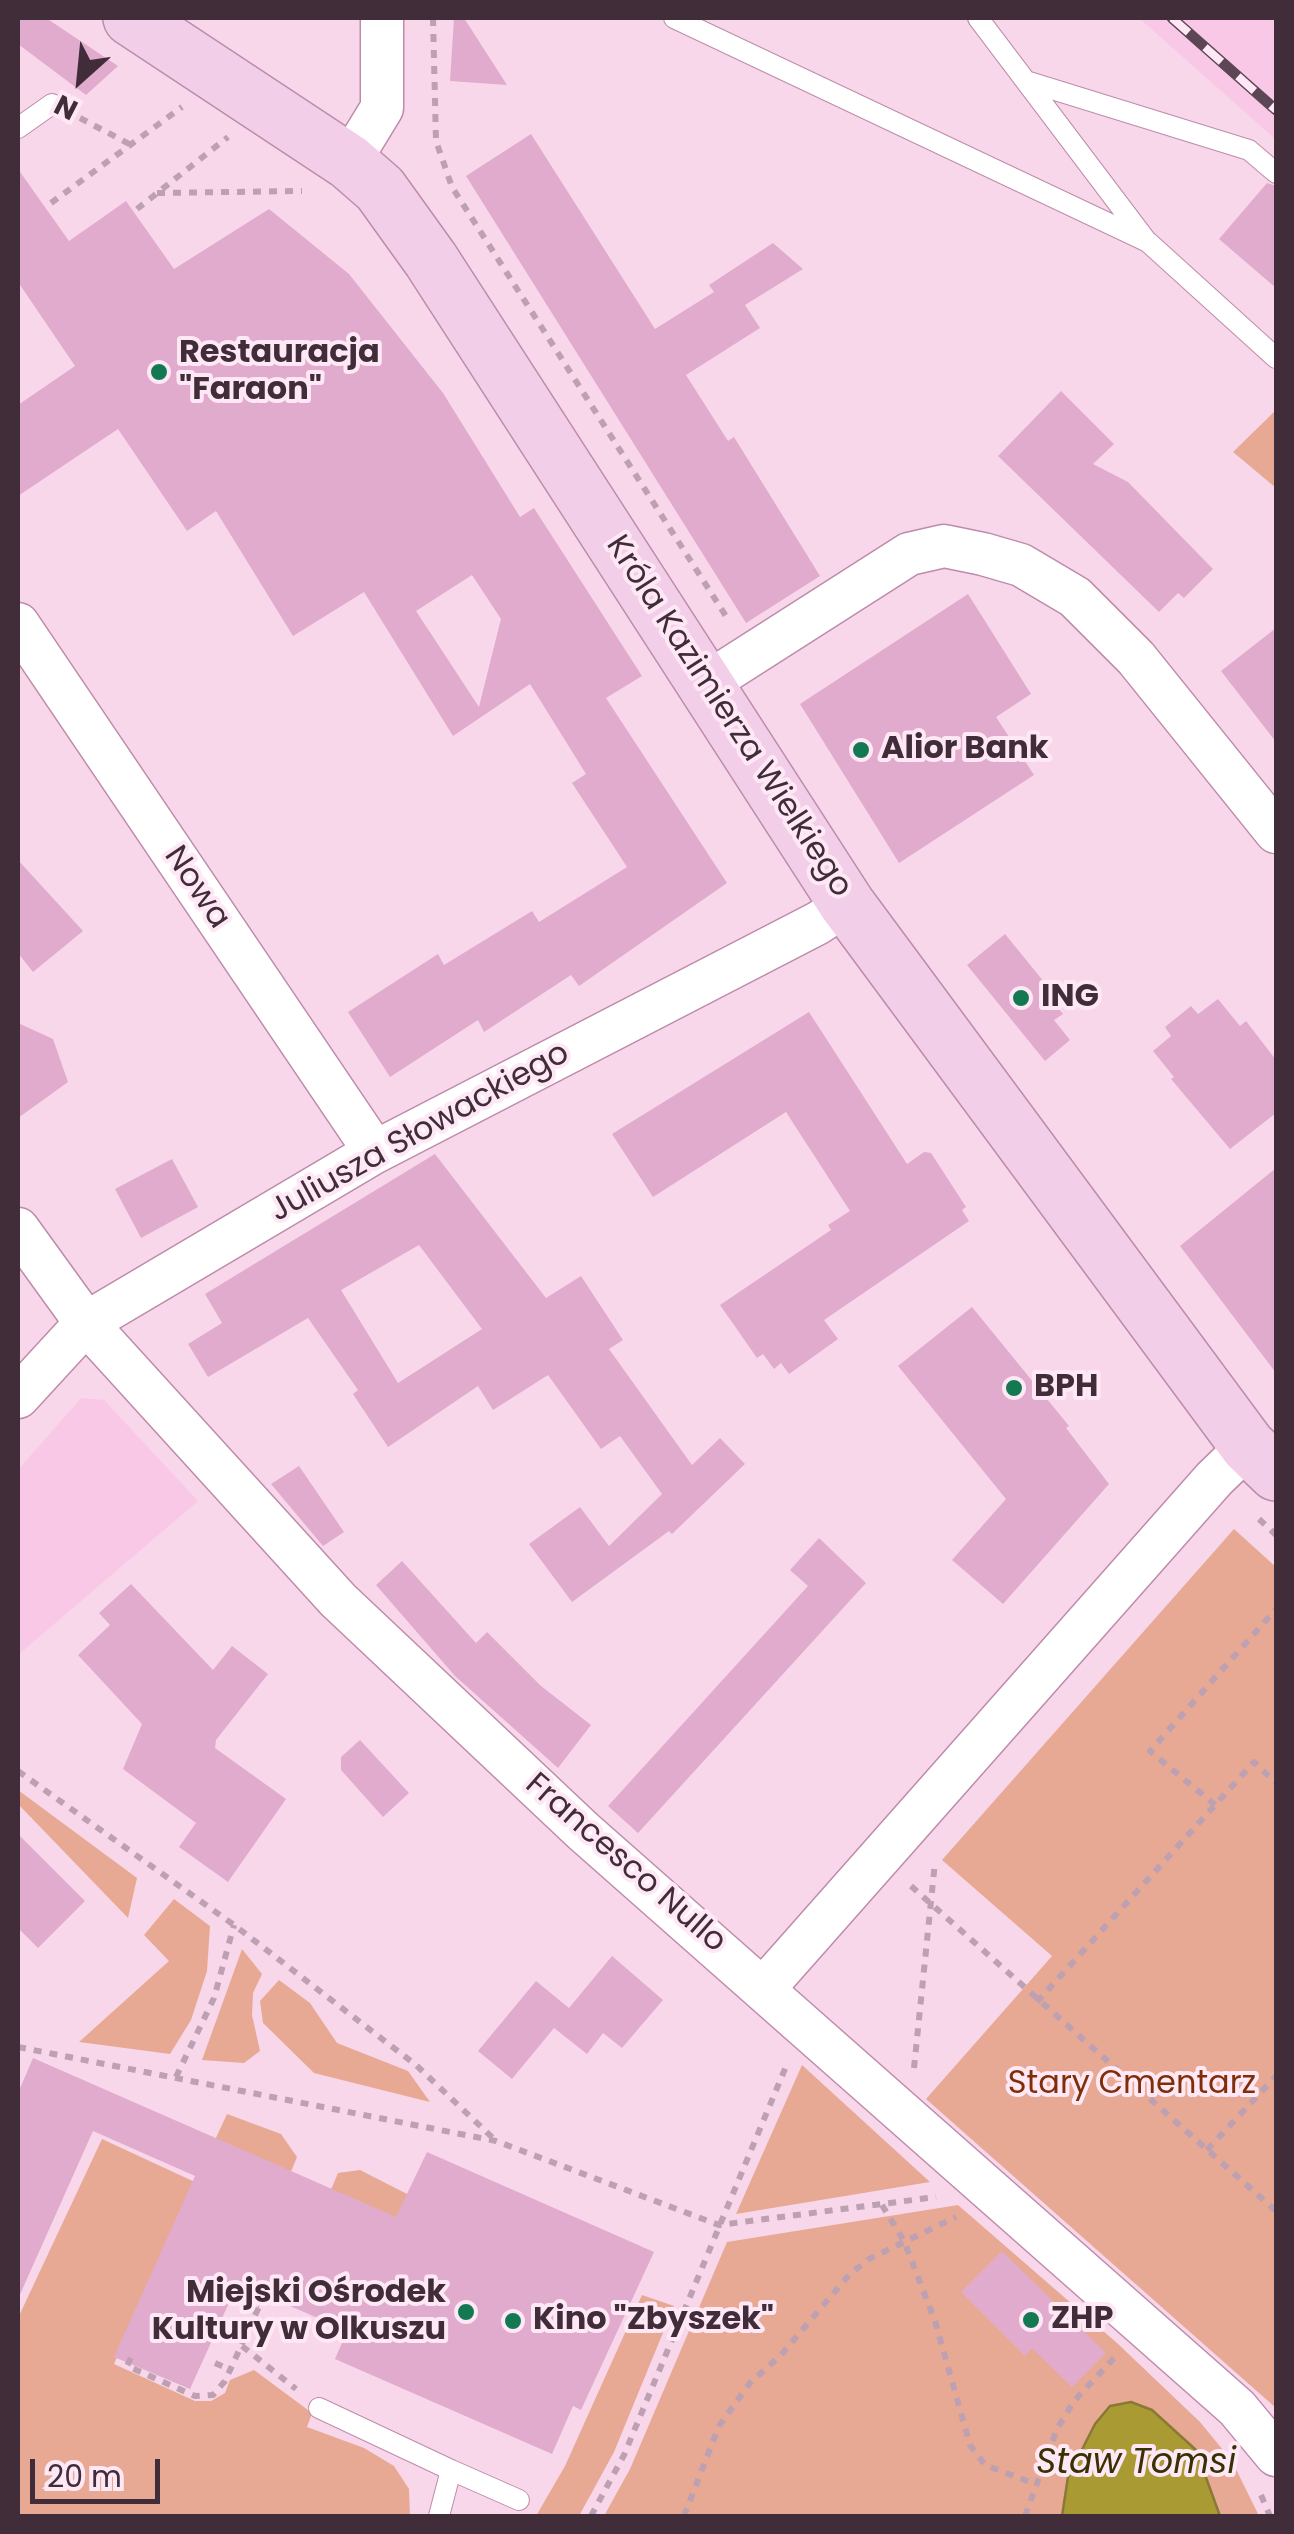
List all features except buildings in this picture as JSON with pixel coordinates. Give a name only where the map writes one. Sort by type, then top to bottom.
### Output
[{"type":"street","name":"Króla Kazimierza Wielkiego","points":[[131,18],[329,176],[380,190],[431,260],[847,904],[1262,1460]]},
{"type":"street","points":[[329,176],[382,108],[373,23]]},
{"type":"street","points":[[707,683],[909,554],[944,546],[983,554],[1021,565],[1075,598],[1136,658],[1276,832]]},
{"type":"street","name":"Nowa","points":[[18,624],[375,1152]]},
{"type":"street","name":"Juliusza Słowackiego","points":[[18,1396],[86,1323],[375,1152],[818,923],[847,904]]},
{"type":"street","name":"Francesco Nullo","points":[[18,1229],[86,1323],[338,1600],[583,1830],[766,1987],[1237,2408],[1276,2455]]},
{"type":"street","points":[[766,1987],[1214,1479],[1262,1460]]},
{"type":"lane","points":[[674,18],[1148,242]]},
{"type":"lane","points":[[978,18],[1148,242],[1276,358]]},
{"type":"lane","points":[[1026,81],[1249,150],[1276,173]]},
{"type":"lane","points":[[18,128],[52,104]]},
{"type":"lane","points":[[319,2408],[519,2500]]},
{"type":"lane","points":[[439,2516],[450,2470]]},
{"type":"path","points":[[432,18],[436,141],[452,187],[736,632]]},
{"type":"path","points":[[51,203],[196,97]]},
{"type":"path","points":[[52,104],[130,145]]},
{"type":"path","points":[[137,209],[237,130]]},
{"type":"path","points":[[157,193],[329,176]]},
{"type":"path","points":[[1215,1805],[1150,1751],[1276,1609]]},
{"type":"path","points":[[1037,2002],[1254,1762],[1276,1783]]},
{"type":"path","points":[[18,1771],[234,1925],[416,2065],[496,2141]]},
{"type":"path","points":[[881,1858],[1037,2002],[1276,2211]]},
{"type":"path","points":[[910,2119],[928,1902]]},
{"type":"path","points":[[176,2077],[214,1998],[234,1925]]},
{"type":"path","points":[[18,2047],[496,2141],[719,2226],[938,2197]]},
{"type":"path","points":[[591,2516],[624,2456],[794,2048]]},
{"type":"path","points":[[1207,2150],[1276,2076]]},
{"type":"path","points":[[882,2205],[904,2241],[935,2321],[970,2445],[985,2465],[1035,2484]]},
{"type":"path","points":[[684,2516],[720,2426],[750,2382],[781,2355],[850,2275],[904,2241],[974,2209]]},
{"type":"path","points":[[130,2358],[126,2366],[195,2396],[214,2396],[231,2370],[263,2298]]},
{"type":"path","points":[[244,2300],[260,2307]]},
{"type":"path","points":[[228,2334],[319,2408]]},
{"type":"path","points":[[1025,2516],[1035,2484],[1074,2401],[1119,2354]]},
{"type":"path","points":[[215,2363],[231,2370]]},
{"type":"shaded area","points":[[1139,18],[1276,18],[1276,140],[1273,137]]},
{"type":"shaded area","points":[[81,1398],[104,1400],[198,1501],[18,1655],[18,1470]]},
{"type":"green space","points":[[1276,410],[1276,488],[1233,452]]},
{"type":"green space","name":"Stary Cmentarz","points":[[1234,1529],[1276,1567],[1276,2408],[926,2099],[1052,1956],[942,1860]]},
{"type":"green space","points":[[18,1790],[137,1878],[128,1918],[18,1804]]},
{"type":"green space","points":[[174,1899],[210,1926],[207,1971],[191,2020],[170,2054],[79,2042],[169,1961],[144,1935]]},
{"type":"green space","points":[[242,1949],[262,1974],[253,1993],[252,2015],[260,2051],[244,2063],[202,2060]]},
{"type":"green space","points":[[279,1980],[310,2003],[337,2043],[408,2071],[430,2102],[314,2073],[263,2023],[260,2001]]},
{"type":"green space","points":[[802,2065],[930,2182],[736,2214]]},
{"type":"green space","points":[[227,2114],[281,2134],[297,2157],[290,2174],[215,2140]]},
{"type":"green space","points":[[102,2139],[197,2183],[114,2364],[195,2401],[211,2401],[225,2393],[230,2380],[254,2370],[312,2413],[307,2427],[364,2448],[394,2466],[409,2489],[410,2516],[18,2516],[18,2318]]},
{"type":"green space","points":[[360,2170],[413,2197],[400,2225],[330,2192],[338,2173]]},
{"type":"green space","points":[[958,2205],[1117,2343],[1200,2422],[1232,2461],[1259,2516],[604,2516],[630,2469],[727,2242]]},
{"type":"green space","points":[[642,2295],[674,2306],[614,2452],[579,2516],[536,2516],[565,2466]]},
{"type":"water","name":"Staw Tomsi","points":[[1131,2402],[1152,2410],[1196,2450],[1220,2516],[1062,2516],[1068,2477],[1095,2424],[1110,2406]]},
{"type":"railway","points":[[1172,18],[1276,110]]},
{"type":"place","name":"Restauracja \"Faraon\"","points":[[159,372]]},
{"type":"place","name":"Alior Bank","points":[[861,750]]},
{"type":"place","name":"ING","points":[[1021,998]]},
{"type":"place","name":"BPH","points":[[1014,1388]]},
{"type":"place","name":"Miejski Ośrodek Kultury w Olkuszu","points":[[466,2312]]},
{"type":"place","name":"ZHP","points":[[1031,2320]]},
{"type":"place","name":"Kino \"Zbyszek\"","points":[[513,2321]]}]
